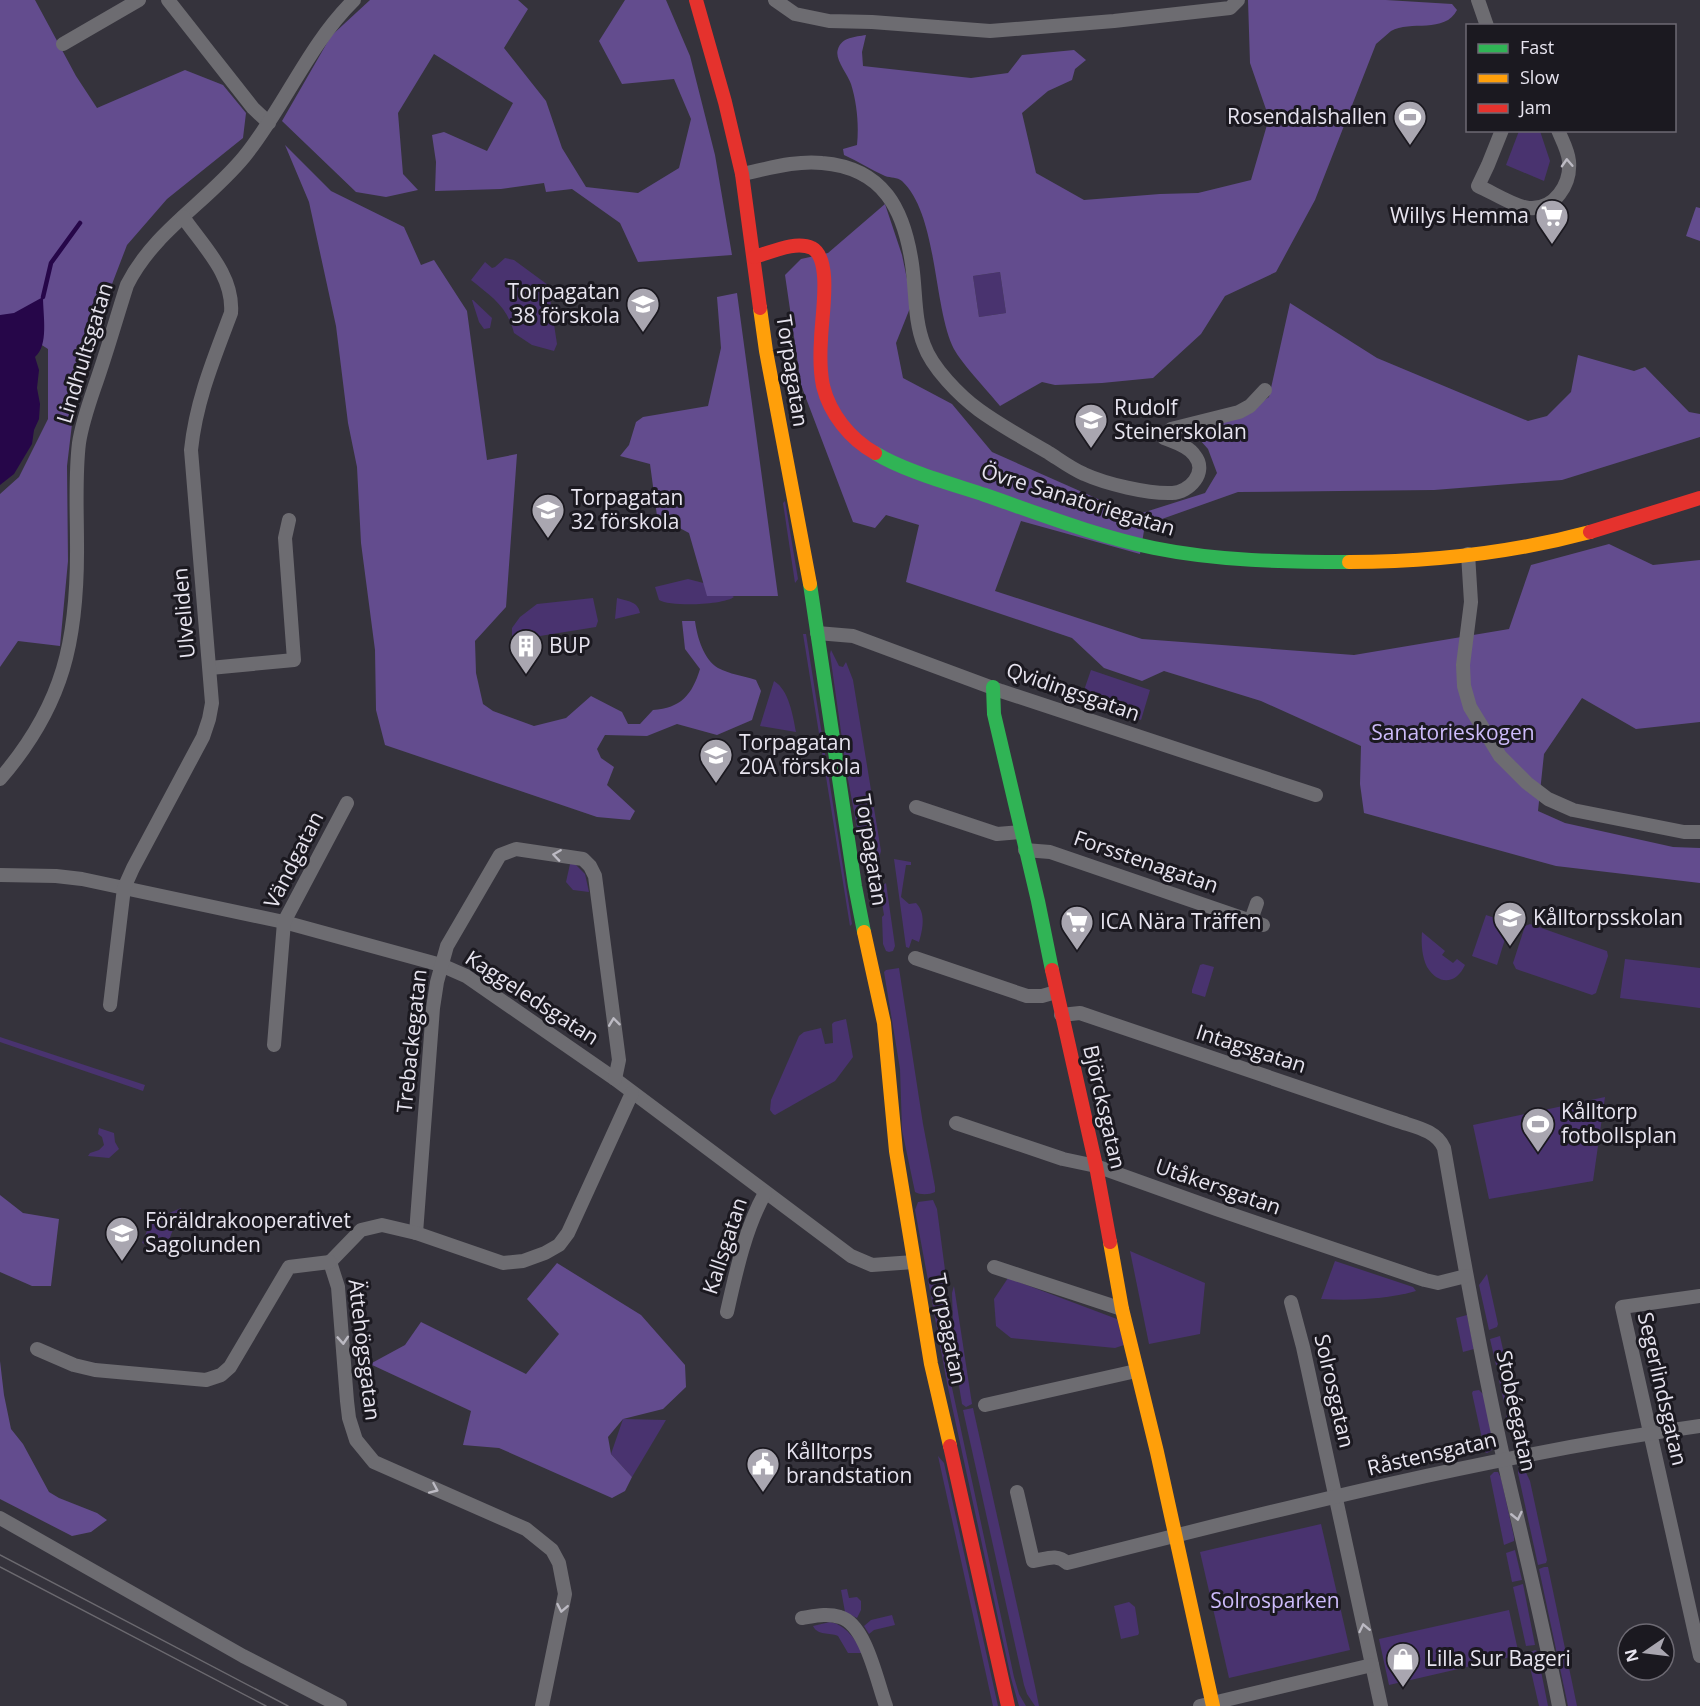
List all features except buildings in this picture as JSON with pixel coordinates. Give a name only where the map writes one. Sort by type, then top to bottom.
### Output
[{"type":"street","points":[[63,44],[139,0]]},
{"type":"street","points":[[168,0],[253,108],[269,123]]},
{"type":"street","name":"Lindhultsgatan","points":[[0,779],[30,742],[61,680],[72,636],[77,587],[79,442],[119,309],[136,268],[153,244],[244,157],[269,123],[325,35],[354,0]]},
{"type":"street","name":"Torpagatan","points":[[696,0],[725,102],[742,174],[766,351],[817,633],[855,886],[884,1023],[896,1151],[931,1364],[1008,1706]]},
{"type":"street","points":[[776,0],[795,14],[829,21],[990,31],[1114,21],[1230,8],[1238,0]]},
{"type":"street","points":[[1478,0],[1486,24]]},
{"type":"street","points":[[1501,132],[1478,186],[1530,208],[1544,206],[1559,196],[1568,174],[1569,159],[1559,132]]},
{"type":"street","points":[[742,174],[786,165],[820,162],[850,169],[877,184],[888,194],[901,220],[909,247],[920,329],[924,346],[933,362],[952,385],[977,408],[1084,474],[1149,492],[1182,491],[1196,481],[1199,475],[1198,461],[1190,450],[1164,438],[1167,433],[1171,429],[1239,412],[1250,406],[1265,390]]},
{"type":"street","name":"Ulveliden","points":[[110,1005],[124,888],[203,737],[212,703],[191,450],[194,421],[200,398],[231,313],[232,300],[226,278],[183,217]]},
{"type":"street","name":"Övre Sanatoriegatan","points":[[754,257],[799,247],[811,248],[819,254],[824,268],[821,354],[823,378],[828,400],[840,421],[855,440],[884,459],[1064,522],[1123,540],[1169,550],[1231,558],[1331,562],[1468,554],[1541,544],[1591,532],[1700,498]]},
{"type":"street","points":[[210,668],[294,660],[285,538],[289,520]]},
{"type":"street","points":[[1468,554],[1471,602],[1463,665],[1464,686],[1470,707],[1500,756],[1527,783],[1548,799],[1573,810],[1684,832],[1700,832]]},
{"type":"street","name":"Qvidingsgatan","points":[[817,633],[853,636],[993,687],[1316,795]]},
{"type":"street","name":"Björcksgatan","points":[[993,687],[994,714],[1096,1166],[1122,1309],[1176,1536],[1209,1705]]},
{"type":"street","name":"Vändgatan","points":[[274,1045],[284,922],[347,803]]},
{"type":"street","points":[[916,807],[997,834],[1020,832]]},
{"type":"street","name":"Trebackegatan","points":[[416,1233],[433,1008],[441,965],[447,946],[500,855],[516,849],[583,859],[590,866],[595,876],[619,1060],[615,1079]]},
{"type":"street","name":"Forsstenagatan","points":[[1025,850],[1050,852],[1257,922],[1257,903]]},
{"type":"street","name":"Kaggeledsgatan","points":[[0,875],[56,876],[124,888],[284,922],[441,965],[475,982],[615,1079],[851,1256],[872,1265],[914,1262]]},
{"type":"street","points":[[915,958],[1028,996],[1042,996],[1056,992]]},
{"type":"street","name":"Intagsgatan","points":[[1061,1015],[1080,1013],[1427,1132]]},
{"type":"street","name":"Ättehögsgatan","points":[[542,1706],[565,1594],[558,1563],[552,1550],[526,1529],[374,1462],[356,1440],[347,1401],[338,1287],[330,1262],[361,1230],[382,1226],[416,1233],[503,1263],[523,1261],[559,1245],[568,1233],[632,1093]]},
{"type":"street","name":"Utåkersgatan","points":[[956,1123],[1063,1159],[1096,1166],[1226,1213],[1425,1280],[1438,1283],[1466,1276]]},
{"type":"street","name":"Stobéegatan","points":[[1427,1132],[1436,1136],[1444,1148],[1466,1276],[1559,1706]]},
{"type":"street","name":"Kallsgatan","points":[[726,1312],[757,1207],[765,1193]]},
{"type":"street","points":[[37,1349],[74,1365],[95,1370],[206,1380],[221,1375],[230,1367],[289,1267],[330,1262]]},
{"type":"street","points":[[994,1267],[1122,1309]]},
{"type":"street","name":"Segerlindsgatan","points":[[1700,1296],[1622,1307],[1700,1656]]},
{"type":"street","name":"Solrosgatan","points":[[1291,1302],[1303,1347],[1381,1706]]},
{"type":"street","points":[[986,1405],[1136,1371]]},
{"type":"street","name":"Råstensgatan","points":[[1176,1536],[1504,1460],[1700,1426]]},
{"type":"street","points":[[1017,1492],[1033,1561],[1054,1557],[1062,1558],[1067,1563],[1176,1536]]},
{"type":"street","points":[[0,1518],[243,1656],[340,1706]]},
{"type":"street","points":[[802,1618],[829,1615],[841,1617],[856,1627],[868,1652],[886,1706]]},
{"type":"street","points":[[1209,1705],[1372,1665]]},
{"type":"green space","points":[[0,0],[35,0],[76,76],[97,108],[185,70],[223,85],[246,113],[243,138],[167,199],[127,245],[104,305],[72,424],[67,466],[68,561],[60,646],[18,641],[0,667],[0,494],[19,477],[48,419],[48,349],[0,318]]},
{"type":"green space","points":[[370,0],[518,0],[528,9],[504,48],[546,101],[562,148],[586,187],[638,193],[679,168],[691,119],[674,79],[622,84],[599,41],[625,0],[666,0],[690,56],[715,155],[732,255],[638,262],[620,223],[572,189],[546,192],[544,183],[501,189],[435,191],[436,162],[432,135],[444,132],[487,151],[513,103],[434,54],[398,113],[403,174],[418,190],[386,197],[356,192],[282,121],[331,36]]},
{"type":"green space","points":[[1248,0],[1386,0],[1452,4],[1457,10],[1444,22],[1408,26],[1391,31],[1376,44],[1315,200],[1276,272],[1225,296],[1201,334],[1153,378],[1055,385],[1042,382],[1000,406],[967,367],[952,345],[941,305],[928,236],[922,214],[913,196],[902,181],[885,176],[844,155],[843,149],[857,145],[858,122],[851,84],[837,53],[840,45],[849,38],[866,35],[862,52],[863,66],[971,78],[1008,73],[1022,55],[1074,50],[1086,60],[1075,69],[1072,80],[1048,91],[1022,113],[1036,173],[1084,200],[1198,193],[1251,180],[1269,118],[1250,63]],"holes":[[[1000,272],[1006,313],[979,317],[973,276]]]},
{"type":"green space","points":[[1519,132],[1540,132],[1550,161],[1544,181],[1506,165]]},
{"type":"green space","points":[[285,145],[331,191],[404,227],[421,265],[434,260],[467,311],[487,460],[517,454],[506,607],[475,641],[476,673],[483,704],[493,711],[534,726],[566,718],[591,696],[622,712],[628,724],[640,724],[653,710],[678,703],[689,693],[697,678],[700,669],[685,649],[682,621],[695,621],[702,648],[709,660],[718,668],[756,680],[761,691],[752,720],[717,735],[677,724],[647,736],[605,735],[597,749],[601,758],[614,767],[607,785],[635,811],[630,820],[597,817],[385,745],[376,710],[375,650],[361,543],[357,467],[348,423],[336,326],[309,202]]},
{"type":"green space","name":"Sanatorieskogen","points":[[885,204],[902,255],[912,303],[896,343],[903,378],[952,404],[992,452],[1116,507],[1142,513],[1205,493],[1217,473],[1208,449],[1191,430],[1238,418],[1269,397],[1290,303],[1377,358],[1528,421],[1547,416],[1571,392],[1578,355],[1634,371],[1645,367],[1689,412],[1700,414],[1700,437],[1562,480],[1434,490],[1238,492],[1145,525],[1140,554],[1021,521],[995,591],[1142,639],[1354,655],[1509,629],[1531,565],[1609,544],[1653,565],[1700,560],[1700,722],[1636,729],[1582,698],[1544,754],[1538,811],[1565,823],[1673,847],[1700,848],[1700,883],[1556,866],[1364,813],[1360,784],[1361,746],[1261,701],[1164,671],[1142,681],[1104,668],[1072,638],[906,582],[919,525],[886,515],[875,528],[853,522],[801,385],[785,275],[801,259],[828,253]]},
{"type":"green space","points":[[1696,207],[1700,208],[1700,241],[1686,236]]},
{"type":"green space","points":[[505,258],[514,260],[548,285],[557,344],[554,351],[532,345],[514,333],[503,309],[471,280],[485,262],[492,268]]},
{"type":"green space","points":[[1000,272],[1006,313],[979,317],[973,276]]},
{"type":"green space","points":[[737,293],[778,596],[707,596],[689,533],[657,516],[650,464],[620,456],[629,445],[636,422],[643,417],[708,406],[721,348],[717,297]]},
{"type":"green space","points":[[473,300],[492,318],[490,328],[484,329],[479,322]]},
{"type":"green space","points":[[785,501],[798,579],[795,583],[783,503]]},
{"type":"green space","points":[[688,579],[719,587],[734,597],[719,602],[697,604],[674,604],[659,600],[655,587]]},
{"type":"green space","points":[[593,598],[598,621],[596,627],[515,640],[512,637],[512,628],[520,617],[537,604]]},
{"type":"green space","points":[[617,598],[634,604],[640,613],[615,619]]},
{"type":"green space","points":[[803,634],[806,634],[852,924],[850,926]]},
{"type":"green space","points":[[831,650],[839,666],[843,667],[846,662],[853,680],[881,851],[879,858],[868,867],[857,828],[847,774]]},
{"type":"green space","points":[[1091,670],[1150,690],[1141,720],[1081,699]]},
{"type":"green space","points":[[774,681],[787,697],[796,732],[760,726]]},
{"type":"green space","points":[[894,859],[911,862],[911,865],[906,865],[901,897],[909,904],[916,903],[922,916],[919,942],[912,939],[909,948],[906,947]]},
{"type":"green space","points":[[570,864],[575,864],[585,874],[589,892],[573,890],[566,882]]},
{"type":"green space","points":[[886,883],[895,946],[893,951],[889,952],[883,944],[882,917],[884,915],[880,891]]},
{"type":"green space","points":[[1486,915],[1510,923],[1497,965],[1472,956]]},
{"type":"green space","points":[[1530,924],[1607,951],[1608,956],[1596,993],[1592,995],[1516,969],[1513,963],[1525,926]]},
{"type":"green space","points":[[1422,932],[1445,951],[1442,955],[1453,963],[1457,959],[1465,965],[1457,976],[1441,980],[1431,973],[1424,959]]},
{"type":"green space","points":[[1625,959],[1700,968],[1700,1008],[1620,998]]},
{"type":"green space","points":[[1200,965],[1214,967],[1205,997],[1192,993]]},
{"type":"green space","points":[[899,968],[935,1187],[935,1192],[927,1194],[915,1192],[902,1130],[900,1069],[884,972]]},
{"type":"green space","points":[[846,1019],[853,1057],[835,1081],[775,1115],[773,1114],[770,1110],[771,1100],[799,1036],[804,1032],[821,1028],[825,1044],[833,1043],[832,1024]]},
{"type":"green space","points":[[0,1037],[145,1085],[143,1091],[0,1042]]},
{"type":"green space","name":"Kålltorp fotbollsplan","points":[[1605,1097],[1593,1181],[1489,1199],[1473,1125]]},
{"type":"green space","points":[[99,1128],[114,1133],[119,1149],[109,1158],[88,1156],[104,1145],[102,1137],[98,1134]]},
{"type":"green space","points":[[0,1195],[23,1213],[59,1219],[51,1286],[32,1286],[0,1272]]},
{"type":"green space","points":[[933,1200],[937,1209],[945,1270],[945,1338],[948,1369],[1014,1677],[1019,1694],[1026,1706],[1019,1706],[1011,1678],[947,1383],[915,1210],[918,1202]]},
{"type":"green space","points":[[181,1208],[165,1251],[142,1243],[151,1221]]},
{"type":"green space","points":[[1130,1251],[1205,1283],[1200,1334],[1149,1344]]},
{"type":"green space","points":[[1335,1261],[1413,1287],[1416,1291],[1369,1299],[1321,1299]]},
{"type":"green space","points":[[557,1263],[641,1315],[685,1365],[686,1387],[663,1409],[623,1419],[608,1437],[611,1454],[632,1477],[625,1491],[612,1498],[499,1448],[463,1445],[471,1411],[370,1364],[405,1345],[421,1322],[526,1374],[559,1334],[527,1299]]},
{"type":"green space","points":[[1487,1274],[1498,1324],[1497,1327],[1489,1330],[1479,1285]]},
{"type":"green space","points":[[1008,1278],[1117,1319],[1124,1345],[1115,1348],[1011,1338],[996,1326],[994,1299]]},
{"type":"green space","points":[[954,1286],[972,1404],[966,1407],[962,1404],[954,1355],[952,1293]]},
{"type":"green space","points":[[1467,1315],[1474,1349],[1463,1352],[1456,1318]]},
{"type":"green space","points":[[1500,1336],[1506,1363],[1496,1365],[1490,1339]]},
{"type":"green space","points":[[0,1361],[11,1429],[23,1444],[49,1492],[97,1513],[107,1520],[91,1532],[72,1536],[0,1499]]},
{"type":"green space","points":[[1509,1378],[1515,1405],[1505,1407],[1499,1380]]},
{"type":"green space","points":[[1479,1390],[1484,1395],[1494,1442],[1492,1450],[1487,1453],[1472,1393]]},
{"type":"green space","points":[[973,1408],[1039,1706],[1035,1706],[1024,1685],[963,1410]]},
{"type":"green space","points":[[1516,1412],[1522,1446],[1515,1446],[1506,1416]]},
{"type":"green space","points":[[623,1419],[666,1420],[632,1477],[611,1454]]},
{"type":"green space","points":[[938,1456],[944,1463],[998,1706],[993,1706]]},
{"type":"green space","points":[[1523,1466],[1530,1481],[1547,1560],[1546,1563],[1538,1565],[1518,1473],[1518,1469]]},
{"type":"green space","points":[[1498,1472],[1501,1478],[1514,1537],[1514,1541],[1504,1545],[1490,1476]]},
{"type":"green space","name":"Solrosparken","points":[[1321,1524],[1350,1650],[1229,1678],[1200,1552]]},
{"type":"green space","points":[[1515,1550],[1522,1580],[1512,1582],[1506,1553]]},
{"type":"green space","points":[[1548,1567],[1577,1706],[1568,1706],[1539,1569]]},
{"type":"green space","points":[[1523,1584],[1535,1645],[1526,1646],[1513,1587]]},
{"type":"green space","points":[[847,1589],[849,1598],[857,1597],[861,1601],[861,1610],[857,1618],[845,1612],[841,1590]]},
{"type":"green space","points":[[1129,1602],[1135,1607],[1139,1633],[1121,1639],[1114,1606]]},
{"type":"green space","points":[[1509,1610],[1519,1655],[1389,1685],[1379,1639]]},
{"type":"green space","points":[[892,1615],[895,1625],[874,1630],[869,1634],[864,1626],[871,1620]]},
{"type":"green space","points":[[830,1622],[845,1629],[863,1653],[848,1653],[838,1636],[821,1633],[813,1626]]},
{"type":"green space","points":[[1535,1650],[1548,1706],[1539,1706],[1527,1654]]},
{"type":"shaded area","points":[[43,297],[44,338],[35,357],[39,370],[37,388],[40,404],[39,419],[34,430],[32,444],[14,474],[0,485],[0,315],[14,313]]},
{"type":"waterway","points":[[43,297],[51,263],[80,223]]},
{"type":"tram line","points":[[0,1555],[288,1706]]},
{"type":"tram line","points":[[0,1567],[266,1706]]},
{"type":"traffic: fast","points":[[875,453],[929,477],[1132,543],[1227,558],[1349,562]]},
{"type":"traffic: fast","points":[[810,584],[855,886],[864,932]]},
{"type":"traffic: fast","points":[[993,687],[994,714],[1052,970]]},
{"type":"traffic: slow","points":[[760,308],[810,584]]},
{"type":"traffic: slow","points":[[1349,562],[1470,555],[1531,546],[1590,532]]},
{"type":"traffic: slow","points":[[864,932],[884,1023],[896,1151],[931,1364],[950,1446]]},
{"type":"traffic: slow","points":[[1110,1242],[1122,1309],[1157,1452],[1213,1706]]},
{"type":"traffic: jam","points":[[696,0],[725,102],[742,174],[760,308]]},
{"type":"traffic: jam","points":[[754,257],[798,245],[812,248],[818,254],[824,277],[820,357],[823,386],[842,425],[857,441],[875,453]]},
{"type":"traffic: jam","points":[[1590,532],[1700,498]]},
{"type":"traffic: jam","points":[[1052,970],[1096,1166],[1110,1242]]},
{"type":"traffic: jam","points":[[950,1446],[1008,1706]]},
{"type":"place","name":"Rosendalshallen","points":[[1410,146]]},
{"type":"place","name":"Willys Hemma","points":[[1552,245]]},
{"type":"place","name":"Torpagatan 38 förskola","points":[[643,333]]},
{"type":"place","name":"Rudolf Steinerskolan","points":[[1091,449]]},
{"type":"place","name":"Torpagatan 32 förskola","points":[[548,539]]},
{"type":"place","name":"BUP","points":[[526,675]]},
{"type":"place","name":"Torpagatan 20A förskola","points":[[716,784]]},
{"type":"place","name":"Kålltorpsskolan","points":[[1510,947]]},
{"type":"place","name":"ICA Nära Träffen","points":[[1077,951]]},
{"type":"place","name":"Kålltorp fotbollsplan","points":[[1538,1153]]},
{"type":"place","name":"Föräldrakooperativet Sagolunden","points":[[122,1262]]},
{"type":"place","name":"Kålltorps brandstation","points":[[763,1493]]},
{"type":"place","name":"Lilla Sur Bageri","points":[[1403,1688]]}]
